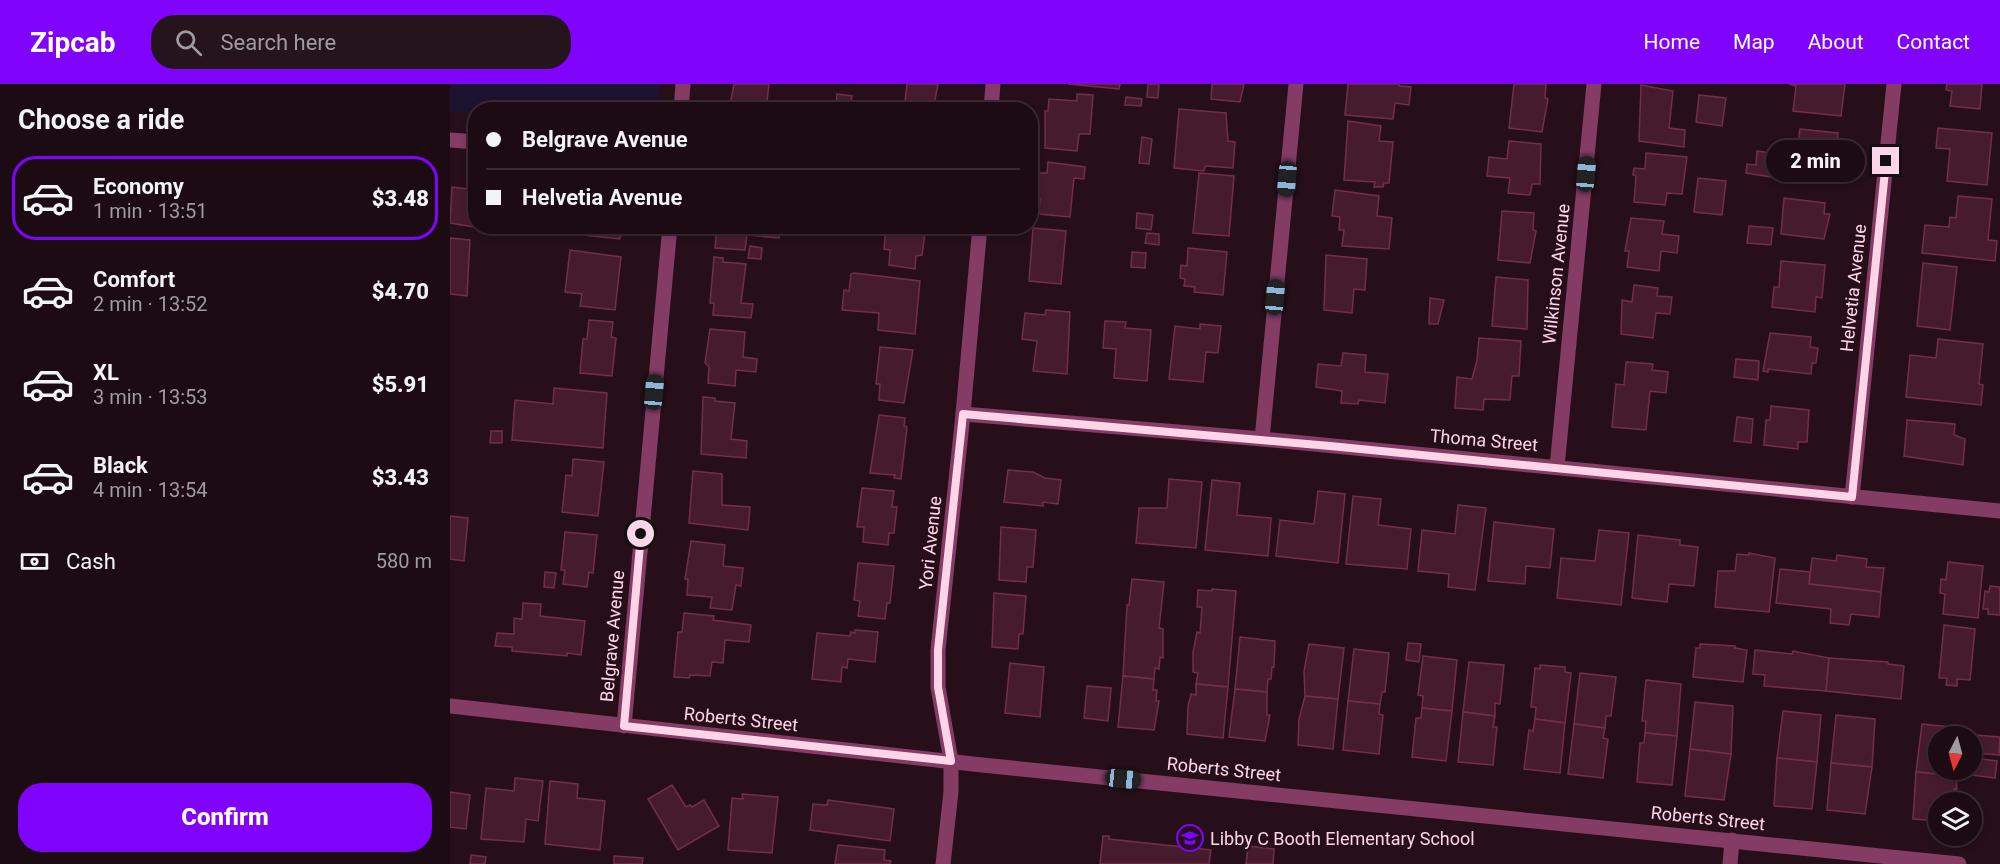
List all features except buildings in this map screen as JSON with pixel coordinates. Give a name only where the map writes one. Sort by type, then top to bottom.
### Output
[{"type":"street","points":[[682,102],[683,84]]},
{"type":"street","points":[[992,102],[993,84]]},
{"type":"street","points":[[1262,439],[1296,84]]},
{"type":"street","name":"Wilkinson Avenue","points":[[1557,467],[1594,84]]},
{"type":"street","name":"Helvetia Avenue","points":[[1852,497],[1894,84]]},
{"type":"street","points":[[450,140],[468,141]]},
{"type":"street","name":"Belgrave Avenue","points":[[624,726],[668,234]]},
{"type":"street","name":"Yori Avenue","points":[[943,864],[951,792],[951,761],[938,687],[938,650],[979,234]]},
{"type":"street","name":"Thoma Street","points":[[963,414],[1262,439],[2000,511]]},
{"type":"street","name":"Roberts Street","points":[[450,706],[951,761],[1959,864]]},
{"type":"street","points":[[1730,864],[1732,840]]},
{"type":"shaded area","points":[[450,84],[660,84],[658,102],[468,102],[468,113],[450,112]]},
{"type":"place","name":"Libby C Booth Elementary School","points":[[1190,838]]},
{"type":"route","points":[[641,534],[624,726],[951,761],[938,687],[938,650],[963,414],[1239,437],[1852,497],[1886,161]]}]
